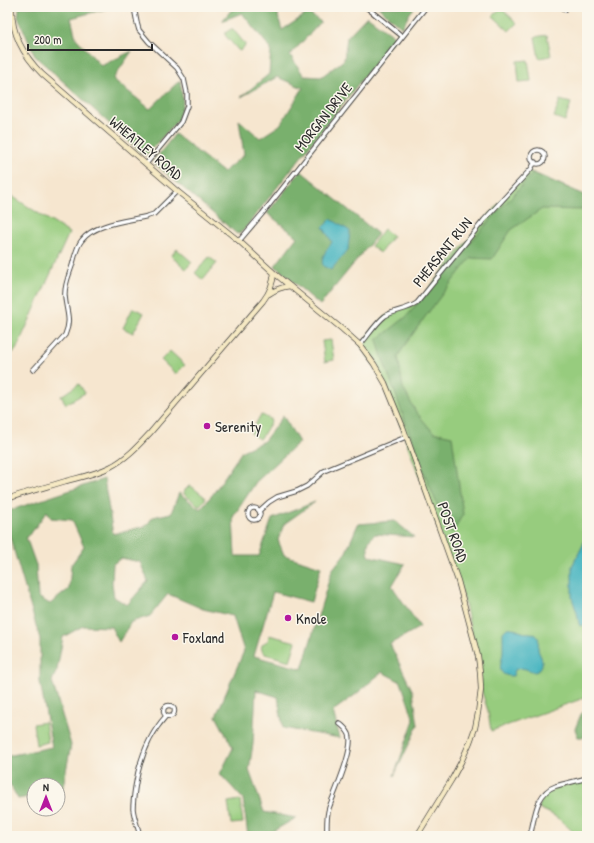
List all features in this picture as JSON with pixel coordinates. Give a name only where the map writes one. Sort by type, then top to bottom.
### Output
[{"type":"main road","name":"WHEATLEY ROAD","points":[[12,7],[16,35],[32,64],[50,82],[177,191],[239,241],[274,273]]},
{"type":"main road","name":"POST ROAD","points":[[274,273],[360,345],[374,364],[385,383],[458,581],[478,656],[481,689],[475,728],[462,762],[417,836]]},
{"type":"main road","points":[[7,499],[95,474],[124,458],[150,433],[267,295],[272,285],[274,273]]},
{"type":"main road","points":[[267,295],[275,290],[290,286]]},
{"type":"street","points":[[134,7],[140,30],[148,42],[177,68],[184,79],[187,93],[187,106],[181,122],[146,164]]},
{"type":"street","points":[[366,7],[402,36]]},
{"type":"street","name":"MORGAN DRIVE","points":[[239,241],[426,7]]},
{"type":"street","name":"PHEASANT RUN","points":[[360,345],[385,316],[411,307],[417,303],[484,220],[531,169],[535,162]]},
{"type":"street","points":[[33,370],[65,335],[67,330],[69,320],[65,295],[66,287],[82,239],[89,233],[104,226],[154,214],[177,191]]},
{"type":"street","points":[[259,511],[277,497],[307,486],[324,471],[406,437]]},
{"type":"street","points":[[140,836],[133,810],[136,782],[142,756],[148,742],[158,725],[166,716]]},
{"type":"street","points":[[327,836],[328,810],[347,760],[350,746],[349,734],[339,722]]},
{"type":"street","points":[[530,836],[538,804],[544,793],[556,786],[587,778]]},
{"type":"green space","points":[[19,7],[80,7],[106,9],[71,18],[76,38],[101,66],[132,51],[113,79],[150,109],[180,80],[183,102],[178,120],[145,156],[35,56],[18,17]]},
{"type":"green space","points":[[234,7],[280,7],[278,16],[282,30],[308,13],[321,22],[290,55],[304,76],[321,77],[344,60],[347,37],[367,16],[395,37],[243,231],[237,234],[153,162],[175,134],[223,172],[244,155],[239,120],[260,138],[280,125],[303,88],[277,77],[241,97],[269,74],[271,49],[242,13],[222,21]]},
{"type":"green space","points":[[378,7],[415,7],[402,28]]},
{"type":"green space","points":[[501,8],[517,23],[509,31],[493,16]]},
{"type":"green space","points":[[233,29],[245,44],[240,51],[225,35],[225,33]]},
{"type":"green space","points":[[547,35],[551,56],[539,58],[535,37]]},
{"type":"green space","points":[[528,60],[531,81],[519,82],[517,61]]},
{"type":"green space","points":[[560,100],[571,103],[565,121],[554,117]]},
{"type":"green space","points":[[301,171],[378,234],[320,305],[275,266],[297,237],[267,213]]},
{"type":"green space","points":[[529,171],[587,196],[587,697],[491,731],[488,711],[481,689],[480,672],[464,599],[385,383],[360,345],[385,316],[417,303],[484,220]]},
{"type":"green space","points":[[533,173],[587,196],[587,212],[584,210],[542,209],[511,230],[492,259],[471,258],[433,306],[398,356],[403,388],[416,412],[433,432],[452,436],[463,514],[453,532],[447,529],[421,465],[377,340],[406,317]]},
{"type":"green space","points":[[7,193],[69,233],[16,350],[7,357]]},
{"type":"green space","points":[[384,229],[393,236],[380,253],[371,246]]},
{"type":"green space","points":[[177,249],[192,262],[186,269],[171,256]]},
{"type":"green space","points":[[209,257],[217,263],[203,280],[195,273]]},
{"type":"green space","points":[[133,308],[144,313],[133,333],[123,328]]},
{"type":"green space","points":[[331,340],[334,360],[325,362],[322,341]]},
{"type":"green space","points":[[170,351],[185,365],[176,374],[161,360]]},
{"type":"green space","points":[[79,384],[85,393],[66,404],[61,396]]},
{"type":"green space","points":[[262,415],[270,419],[271,422],[259,439],[251,434],[251,432]]},
{"type":"green space","points":[[283,416],[299,442],[256,482],[233,517],[235,556],[259,556],[272,519],[315,502],[284,524],[278,540],[284,555],[321,567],[311,602],[273,592],[254,656],[302,669],[332,570],[346,552],[358,524],[395,521],[414,537],[375,534],[370,539],[368,546],[369,556],[405,564],[392,586],[420,627],[390,644],[413,692],[418,725],[394,776],[414,720],[401,682],[382,672],[333,711],[340,738],[283,728],[278,697],[256,690],[253,744],[249,770],[264,812],[296,818],[270,833],[269,836],[248,836],[243,799],[220,774],[233,748],[216,716],[244,651],[233,616],[203,609],[168,594],[150,616],[131,622],[119,642],[111,627],[83,626],[63,637],[57,670],[52,681],[71,745],[65,777],[26,777],[26,798],[18,799],[7,779],[7,756],[52,747],[40,682],[40,639],[7,527],[8,511],[104,479],[113,534],[146,526],[153,517],[171,513],[179,493],[200,509],[213,494],[242,451],[264,441]],"holes":[[[47,511],[51,518],[72,520],[84,547],[71,565],[69,589],[50,604],[38,597],[36,565],[26,537],[32,532]],[[121,558],[140,562],[148,581],[127,605],[114,597],[112,583],[113,564]]]},
{"type":"green space","points":[[189,486],[205,497],[205,500],[200,505],[184,494],[184,491]]},
{"type":"green space","points":[[269,635],[296,642],[290,661],[265,654],[263,652],[261,648],[264,643],[268,641]]},
{"type":"green space","points":[[587,708],[587,737],[578,737],[575,729],[581,714]]},
{"type":"green space","points":[[45,722],[48,742],[36,745],[33,724]]},
{"type":"green space","points":[[587,780],[587,836],[577,836],[560,820],[552,814],[540,809],[539,806],[545,794],[556,788]]},
{"type":"green space","points":[[240,800],[243,823],[231,824],[228,802]]},
{"type":"water","points":[[331,219],[350,231],[348,250],[331,270],[323,266],[322,260],[332,242],[323,227]]},
{"type":"water","points":[[587,530],[587,623],[580,626],[572,598],[572,566],[583,545]]},
{"type":"water","points":[[507,628],[512,628],[524,633],[535,634],[538,637],[538,651],[542,662],[539,670],[535,672],[520,668],[515,670],[513,676],[503,674],[500,668],[503,652],[503,632]]},
{"type":"place","name":"Serenity","points":[[207,426]]},
{"type":"place","name":"Knole","points":[[288,618]]},
{"type":"place","name":"Foxland","points":[[175,637]]}]
